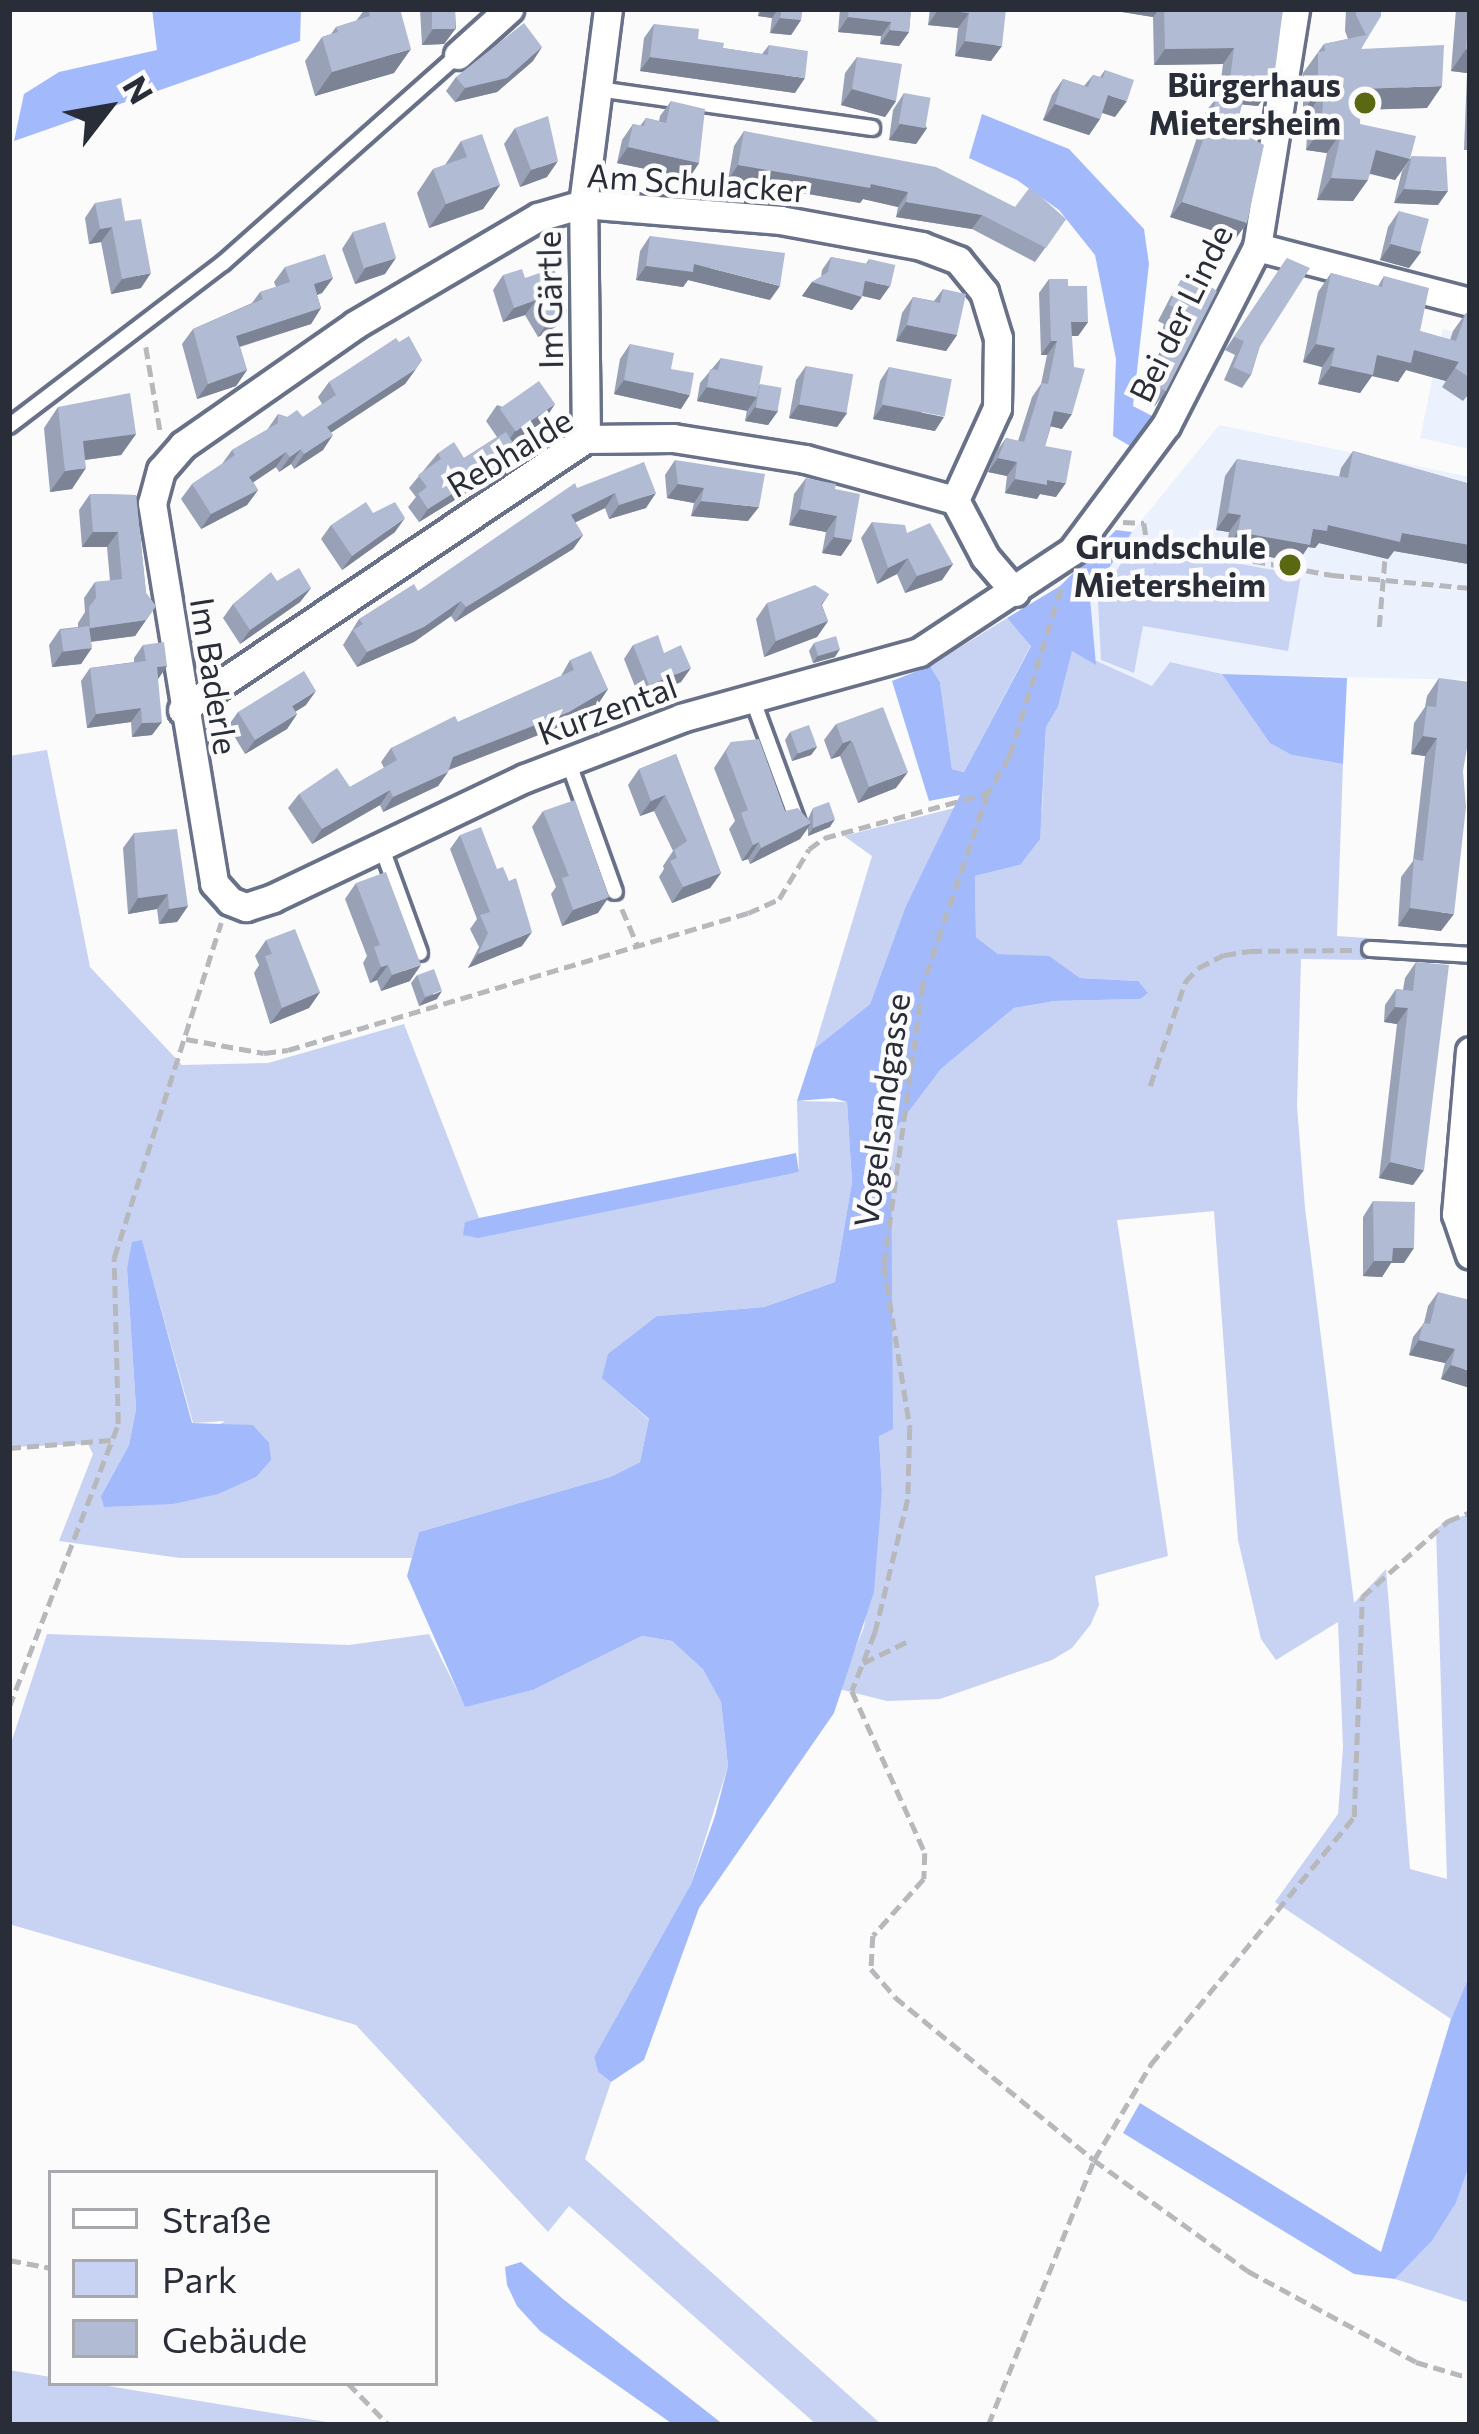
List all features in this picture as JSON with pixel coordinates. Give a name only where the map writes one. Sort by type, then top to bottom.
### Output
[{"type":"street","points":[[458,55],[509,9]]},
{"type":"street","name":"Im Gärtle","points":[[586,439],[583,205],[608,9]]},
{"type":"street","name":"Bei der Linde","points":[[1016,592],[1072,551],[1099,521],[1166,425],[1257,247],[1295,9]]},
{"type":"street","name":"Am Schulacker","points":[[168,459],[355,325],[538,218],[583,205],[781,220],[922,246],[958,260],[984,292],[998,338],[997,408],[955,500]]},
{"type":"street","points":[[1257,247],[1470,302]]},
{"type":"street","name":"Rebhalde","points":[[182,710],[586,439],[674,438],[805,459],[955,500]]},
{"type":"street","name":"Im Baderle","points":[[168,459],[152,503],[182,710],[214,883],[230,901]]},
{"type":"street","points":[[955,500],[985,556],[1016,592]]},
{"type":"street","name":"Kurzental","points":[[230,901],[246,907],[274,898],[380,843],[568,761],[681,718],[919,652],[1016,592]]},
{"type":"street","points":[[1470,1052],[1456,1214],[1470,1255]]},
{"type":"lane","points":[[9,426],[223,263],[458,55]]},
{"type":"lane","points":[[598,89],[872,128]]},
{"type":"lane","points":[[752,698],[800,828]]},
{"type":"lane","points":[[568,761],[615,892]]},
{"type":"lane","points":[[380,843],[420,953]]},
{"type":"lane","points":[[1370,950],[1470,955]]},
{"type":"path","points":[[142,324],[168,459]]},
{"type":"path","points":[[1099,521],[1144,523],[1147,542],[1332,575],[1470,588]]},
{"type":"path","points":[[1379,628],[1385,549]]},
{"type":"path","name":"Vogelsandgasse","points":[[1072,551],[1010,756],[988,794],[923,985],[884,1264],[910,1428],[908,1498],[852,1691],[925,1853],[924,1879],[873,1936],[871,1969],[895,1997],[1094,2160]]},
{"type":"path","points":[[186,1039],[264,1053],[288,1050],[638,946],[779,899],[809,849],[824,838],[988,794]]},
{"type":"path","points":[[615,892],[638,946]]},
{"type":"path","points":[[9,1707],[118,1424],[114,1258],[230,901]]},
{"type":"path","points":[[1150,1086],[1185,982],[1198,968],[1250,951],[1370,950]]},
{"type":"path","points":[[439,988],[446,1004]]},
{"type":"path","points":[[9,1448],[111,1440]]},
{"type":"path","points":[[988,2425],[1094,2160],[1151,2064],[1354,1817],[1362,1678],[1357,1609],[1362,1598],[1448,1521],[1470,1512]]},
{"type":"path","points":[[863,1663],[906,1642]]},
{"type":"path","points":[[1094,2160],[1248,2271],[1416,2362],[1470,2378]]},
{"type":"path","points":[[9,2260],[48,2268]]},
{"type":"path","points":[[351,2386],[389,2425]]},
{"type":"shaded area","points":[[152,9],[301,9],[300,41],[14,141],[24,94],[59,72],[157,50]]},
{"type":"shaded area","points":[[982,114],[1069,149],[1144,229],[1149,264],[1133,406],[1158,419],[1137,450],[1113,436],[1116,359],[1095,255],[1059,210],[1017,180],[969,158]]},
{"type":"shaded area","points":[[1443,329],[1470,336],[1470,449],[1420,438]]},
{"type":"shaded area","name":"Grundschule Mietersheim","points":[[1219,425],[1470,477],[1470,680],[1222,674],[1170,662],[1153,686],[1096,665],[1090,598],[1132,532]]},
{"type":"shaded area","points":[[1116,530],[1132,532],[1090,598],[1096,665],[1072,651],[1058,707],[1046,727],[1040,839],[1020,865],[975,876],[976,937],[998,954],[1049,956],[1080,978],[1138,981],[1148,993],[1140,999],[1055,1001],[1014,1008],[941,1069],[891,1135],[893,1429],[879,1436],[882,1491],[874,1592],[834,1713],[699,1908],[644,2060],[611,2082],[598,2072],[594,2057],[691,1884],[715,1816],[728,1766],[721,1702],[703,1669],[672,1641],[642,1636],[533,1690],[465,1707],[407,1576],[419,1532],[610,1477],[640,1462],[649,1419],[602,1378],[608,1354],[657,1316],[764,1307],[835,1282],[852,1182],[847,1102],[833,1098],[797,1101],[814,1049],[870,1004],[905,908],[960,795],[929,801],[892,681],[930,666],[940,682],[952,769],[964,772],[1031,646],[1007,618],[1060,586]]},
{"type":"shaded area","points":[[1222,674],[1347,678],[1343,764],[1292,755],[1270,743]]},
{"type":"shaded area","points":[[796,1153],[799,1172],[478,1238],[463,1235],[465,1222],[479,1218]]},
{"type":"shaded area","points":[[142,1240],[192,1423],[253,1425],[269,1443],[271,1460],[256,1477],[218,1494],[173,1504],[104,1507],[101,1496],[129,1445],[136,1409],[127,1269],[132,1242]]},
{"type":"shaded area","points":[[1470,1974],[1470,2163],[1456,2203],[1432,2241],[1395,2279],[1354,2274],[1123,2133],[1140,2103],[1381,2252],[1451,2019]]},
{"type":"shaded area","points":[[521,2262],[724,2425],[674,2425],[540,2331],[517,2306],[507,2285],[505,2267]]},
{"type":"green space","points":[[1133,544],[1301,575],[1288,651],[1143,626],[1134,673],[1101,660],[1098,601]]},
{"type":"green space","points":[[1007,618],[1031,645],[964,772],[952,769],[940,682],[930,666]]},
{"type":"green space","points":[[1072,650],[1152,686],[1170,662],[1222,674],[1257,722],[1292,755],[1343,764],[1337,936],[1367,938],[1366,960],[1301,959],[1297,1106],[1305,1208],[1354,1603],[1386,1569],[1410,1869],[1447,1879],[1436,1529],[1450,1518],[1470,1515],[1470,1974],[1451,2019],[1275,1902],[1338,1814],[1343,1747],[1338,1622],[1276,1660],[1261,1639],[1238,1540],[1214,1211],[1117,1220],[1168,1556],[1095,1576],[1099,1605],[1091,1624],[1072,1648],[1052,1660],[940,1699],[887,1701],[839,1689],[864,1627],[882,1491],[879,1435],[891,1135],[941,1069],[1014,1008],[1055,1001],[1140,999],[1137,981],[1080,978],[1049,957],[998,954],[976,937],[975,876],[1020,865],[1042,811],[1046,727],[1058,707]]},
{"type":"green space","points":[[47,750],[90,967],[182,1065],[268,1063],[404,1024],[479,1218],[465,1222],[799,1172],[797,1101],[847,1102],[852,1182],[835,1282],[764,1307],[657,1316],[603,1378],[649,1420],[640,1462],[610,1477],[419,1532],[412,1558],[180,1558],[59,1541],[93,1454],[88,1444],[9,1447],[9,756]],"holes":[[[142,1241],[193,1423],[225,1421],[101,1496],[129,1445],[136,1409],[127,1269]]]},
{"type":"green space","points":[[958,807],[905,908],[870,1004],[814,1049],[872,856],[844,836]]},
{"type":"green space","points":[[47,1634],[349,1645],[429,1634],[465,1706],[533,1690],[642,1636],[672,1641],[704,1669],[721,1702],[728,1766],[691,1884],[594,2057],[598,2072],[611,2082],[585,2159],[882,2425],[817,2425],[569,2206],[548,2232],[356,2025],[9,1924],[9,1749]]},
{"type":"green space","points":[[1470,2163],[1470,2303],[1395,2279],[1432,2241],[1456,2203]]},
{"type":"green space","points":[[9,2370],[48,2376],[48,2386],[108,2386],[345,2425],[9,2425]]},
{"type":"building","points":[[368,9],[400,9],[411,49],[332,72],[322,37],[370,16]]},
{"type":"building","points":[[432,9],[455,9],[455,29],[432,29]]},
{"type":"building","points":[[782,9],[802,9],[801,20],[780,18]]},
{"type":"building","points":[[849,9],[911,9],[909,32],[890,30],[891,22],[848,17]]},
{"type":"building","points":[[939,9],[1006,9],[1002,46],[965,41],[969,13]]},
{"type":"building","points":[[1164,9],[1283,9],[1274,78],[1269,90],[1247,88],[1235,129],[1264,145],[1247,223],[1182,202],[1218,95],[1228,95],[1234,48],[1165,49]]},
{"type":"building","points":[[1356,9],[1381,9],[1370,34],[1366,35]]},
{"type":"building","points":[[1470,9],[1470,50],[1466,49]]},
{"type":"building","points":[[524,23],[542,47],[507,78],[465,88],[456,77]]},
{"type":"building","points":[[654,24],[699,29],[698,39],[724,43],[723,48],[768,55],[769,45],[808,51],[805,78],[650,57]]},
{"type":"building","points":[[1370,34],[1361,49],[1444,45],[1442,86],[1361,89],[1360,124],[1416,136],[1410,159],[1376,150],[1368,180],[1331,178],[1342,131],[1321,129],[1324,91],[1318,90],[1318,52],[1325,51],[1324,44]]},
{"type":"building","points":[[857,57],[902,64],[896,101],[852,89]]},
{"type":"building","points":[[1105,70],[1134,80],[1127,101],[1108,95],[1100,119],[1055,104],[1063,79],[1088,87],[1093,75],[1103,78]]},
{"type":"building","points":[[904,93],[931,98],[925,128],[899,124]]},
{"type":"building","points":[[671,101],[705,109],[699,163],[628,147],[633,124],[644,126],[646,118],[666,123]]},
{"type":"building","points":[[548,116],[558,161],[531,170],[515,128]]},
{"type":"building","points":[[744,131],[936,167],[1015,207],[1030,187],[1066,219],[1046,248],[982,215],[906,202],[908,192],[738,165]]},
{"type":"building","points":[[482,134],[500,185],[446,204],[433,169],[467,157],[461,141]]},
{"type":"building","points":[[1412,156],[1446,157],[1448,191],[1404,189]]},
{"type":"building","points":[[121,198],[125,221],[141,219],[151,273],[122,279],[112,227],[100,229],[95,203]]},
{"type":"building","points":[[1399,211],[1429,219],[1420,252],[1390,244]]},
{"type":"building","points":[[385,222],[396,258],[364,268],[352,232]]},
{"type":"building","points":[[650,236],[785,253],[780,286],[694,264],[693,272],[646,266]]},
{"type":"building","points":[[325,254],[333,278],[314,284],[321,308],[236,336],[247,370],[208,384],[193,329],[263,299],[260,292],[290,282],[285,267]]},
{"type":"building","points":[[831,257],[868,264],[862,297],[812,282],[828,272]]},
{"type":"building","points":[[1287,258],[1310,268],[1259,348],[1251,375],[1233,367],[1244,341],[1234,337]]},
{"type":"building","points":[[869,259],[895,265],[890,287],[864,280]]},
{"type":"building","points":[[554,268],[567,311],[548,322],[536,300],[514,308],[503,275],[522,269],[525,278]]},
{"type":"building","points":[[1331,273],[1382,287],[1384,276],[1429,288],[1420,331],[1456,341],[1466,313],[1470,314],[1470,378],[1455,368],[1459,362],[1414,350],[1411,363],[1377,355],[1373,375],[1331,366],[1335,348],[1316,344]]},
{"type":"building","points":[[1195,276],[1217,291],[1166,391],[1148,382],[1177,323],[1172,321],[1175,308],[1169,305],[1181,280],[1192,285]]},
{"type":"building","points":[[1049,279],[1087,286],[1088,322],[1071,322],[1074,367],[1085,369],[1072,414],[1054,411],[1045,446],[1072,451],[1066,483],[1047,480],[1047,485],[1015,479],[1017,462],[998,458],[1006,438],[1024,442],[1042,383],[1048,384],[1057,341],[1051,341]]},
{"type":"building","points":[[943,289],[966,294],[957,335],[907,325],[913,297],[940,303]]},
{"type":"building","points":[[409,336],[422,360],[416,369],[327,427],[333,435],[304,454],[301,449],[290,457],[286,452],[249,477],[258,490],[211,514],[192,484],[235,455],[232,450],[278,423],[278,414],[287,417],[297,410],[303,417],[336,395],[329,382],[396,338],[399,342]]},
{"type":"building","points":[[630,344],[674,353],[671,369],[694,373],[690,395],[624,380]]},
{"type":"building","points":[[721,358],[763,366],[757,397],[707,387],[710,369],[718,370]]},
{"type":"building","points":[[806,366],[853,374],[846,413],[799,404]]},
{"type":"building","points":[[889,367],[952,379],[945,417],[882,404]]},
{"type":"building","points":[[539,381],[555,404],[516,431],[500,409]]},
{"type":"building","points":[[760,384],[782,388],[777,411],[756,408]]},
{"type":"building","points":[[130,393],[136,434],[83,441],[86,468],[65,471],[58,407]]},
{"type":"building","points":[[506,432],[519,452],[428,509],[418,494],[427,487],[418,475],[441,459],[438,453],[454,442],[464,458]]},
{"type":"building","points":[[1353,451],[1470,484],[1470,545],[1402,533],[1400,542],[1328,525],[1327,531],[1313,529],[1310,545],[1238,532],[1241,515],[1228,513],[1237,459],[1348,478]]},
{"type":"building","points":[[675,460],[765,474],[759,507],[701,501],[704,488],[678,484]]},
{"type":"building","points":[[644,462],[656,493],[619,505],[615,493],[571,515],[583,535],[466,607],[461,601],[424,627],[367,652],[353,630],[363,624],[359,619],[414,584],[418,591],[575,483],[577,488]]},
{"type":"building","points":[[806,478],[860,494],[852,540],[834,537],[837,516],[800,509]]},
{"type":"building","points":[[90,494],[136,495],[146,593],[156,606],[146,620],[90,628],[95,582],[122,579],[118,532],[93,532]]},
{"type":"building","points":[[366,502],[373,513],[395,502],[405,518],[352,556],[331,525]]},
{"type":"building","points":[[872,522],[905,525],[907,533],[930,523],[953,564],[917,576],[908,558],[888,568]]},
{"type":"building","points":[[299,568],[311,588],[250,630],[233,604],[271,572],[277,581]]},
{"type":"building","points":[[815,585],[829,594],[821,604],[828,621],[776,641],[767,603]]},
{"type":"building","points":[[89,626],[92,648],[63,652],[60,630]]},
{"type":"building","points":[[658,635],[664,653],[681,645],[691,668],[649,685],[633,645]]},
{"type":"building","points":[[836,636],[840,649],[818,656],[814,643]]},
{"type":"building","points":[[164,642],[167,666],[157,667],[162,722],[142,723],[141,708],[96,714],[90,668],[146,661],[143,645]]},
{"type":"building","points":[[591,651],[608,689],[569,712],[453,757],[448,772],[393,797],[390,790],[322,829],[299,794],[337,768],[350,787],[397,760],[391,748],[455,716],[458,722],[574,670],[570,660]]},
{"type":"building","points":[[304,671],[316,691],[292,706],[297,714],[255,740],[238,712]]},
{"type":"building","points":[[1439,678],[1470,682],[1470,731],[1463,771],[1466,807],[1454,914],[1410,908],[1414,859],[1423,861],[1437,738],[1423,736],[1427,706],[1436,707]]},
{"type":"building","points":[[883,707],[908,772],[869,787],[852,740],[843,743],[836,724]]},
{"type":"building","points":[[809,725],[817,747],[798,753],[790,732]]},
{"type":"building","points":[[759,739],[785,811],[798,808],[811,823],[761,848],[759,842],[753,845],[741,813],[748,810],[726,752],[731,742]]},
{"type":"building","points":[[676,754],[721,873],[683,887],[670,861],[677,858],[674,850],[687,841],[665,795],[651,801],[639,769]]},
{"type":"building","points":[[575,800],[609,897],[573,910],[562,878],[569,876],[543,811]]},
{"type":"building","points":[[829,802],[835,819],[813,828],[813,808]]},
{"type":"building","points":[[481,827],[497,869],[503,867],[509,881],[516,878],[532,932],[478,954],[488,933],[480,915],[490,912],[460,835]]},
{"type":"building","points":[[177,829],[188,906],[169,909],[168,894],[138,898],[134,833]]},
{"type":"building","points":[[386,872],[421,965],[392,975],[388,965],[381,967],[374,947],[380,945],[356,883]]},
{"type":"building","points":[[295,929],[320,992],[282,1008],[265,956],[272,954],[266,940]]},
{"type":"building","points":[[1416,962],[1449,965],[1424,1170],[1390,1162],[1408,1008],[1395,1007],[1396,989],[1413,991]]},
{"type":"building","points":[[434,969],[442,991],[425,997],[417,975]]},
{"type":"building","points":[[1373,1201],[1415,1202],[1414,1248],[1393,1248],[1392,1261],[1374,1261]]},
{"type":"building","points":[[1438,1292],[1470,1300],[1470,1371],[1451,1365],[1455,1349],[1419,1340],[1423,1323],[1430,1324]]},
{"type":"place","name":"Bürgerhaus Mietersheim","points":[[1365,103]]},
{"type":"place","name":"Grundschule Mietersheim","points":[[1290,565]]}]
